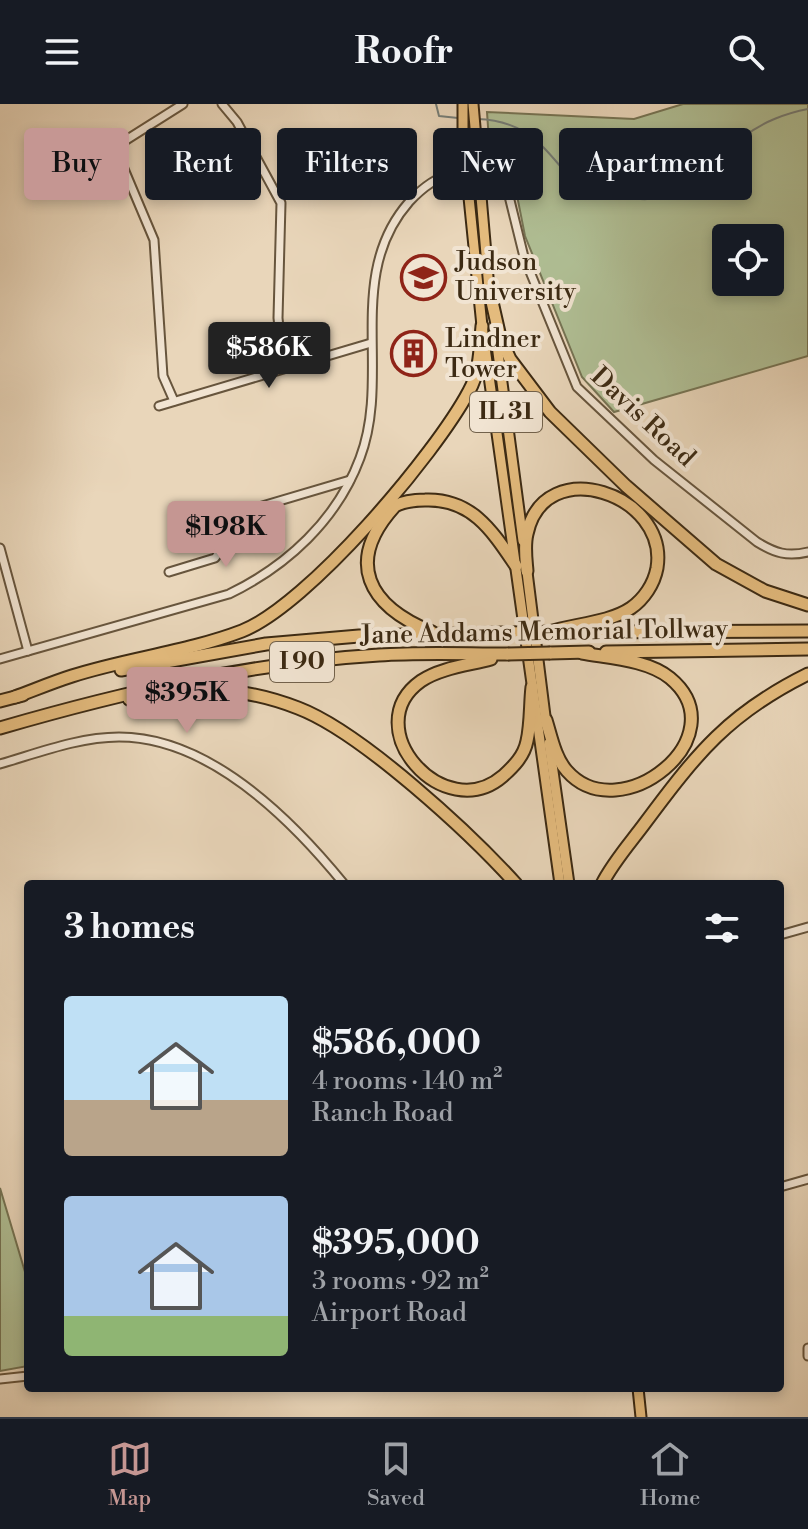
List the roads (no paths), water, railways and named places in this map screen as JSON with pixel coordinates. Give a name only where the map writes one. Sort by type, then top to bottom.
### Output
[{"type":"highway","points":[[490,293],[500,337],[510,359],[550,412],[626,486],[716,564],[765,591],[808,605]]},
{"type":"highway","points":[[15,697],[72,676],[244,630],[279,611],[365,524],[454,415],[477,373],[482,326]]},
{"type":"highway","points":[[522,568],[530,522],[547,500],[568,490],[587,488],[611,494],[642,516],[655,538],[656,572],[639,602],[625,612],[549,632]]},
{"type":"highway","points":[[436,634],[394,613],[379,598],[369,580],[366,566],[368,548],[395,506],[426,500],[462,506],[489,528],[522,568]]},
{"type":"highway","name":"Jane Addams Memorial Tollway","points":[[0,701],[119,671],[266,644],[436,634],[808,631]]},
{"type":"highway","name":"Jane Addams Memorial Tollway","points":[[0,728],[101,701],[286,664],[380,655],[808,649]]},
{"type":"highway","points":[[546,720],[566,771],[599,790],[620,790],[643,782],[662,772],[685,749],[691,729],[687,700],[671,679],[652,668],[582,653]]},
{"type":"highway","points":[[508,654],[432,675],[409,692],[398,720],[401,743],[412,765],[432,782],[456,789],[496,782],[517,763],[527,743],[532,687]]},
{"type":"highway","points":[[605,880],[678,778],[728,723],[764,695],[808,674]]},
{"type":"highway","points":[[101,701],[216,690],[255,696],[299,709],[334,727],[402,779],[468,836],[512,880]]},
{"type":"main road","name":"IL 31","points":[[463,104],[468,128]]},
{"type":"main road","name":"IL 31","points":[[468,121],[473,104]]},
{"type":"main road","name":"IL 31","points":[[473,200],[482,326],[546,720],[568,880]]},
{"type":"main road","name":"IL 31","points":[[476,200],[490,293],[522,568],[532,687],[559,880]]},
{"type":"main road","points":[[638,1392],[641,1417]]},
{"type":"street","points":[[129,141],[183,104]]},
{"type":"street","points":[[222,104],[229,109],[272,180],[281,203],[283,223],[278,318],[281,346],[289,367]]},
{"type":"street","points":[[129,181],[154,240],[163,376],[174,401]]},
{"type":"street","points":[[0,659],[229,594],[261,579],[311,536],[350,480],[363,448],[370,414],[372,284],[381,248],[391,226],[412,198],[433,182]]},
{"type":"street","name":"Davis Road","points":[[510,200],[524,257],[568,371],[582,395],[654,460],[757,542],[771,551],[791,556],[808,552]]},
{"type":"street","points":[[159,406],[371,343]]},
{"type":"street","points":[[169,572],[215,558],[218,554],[208,522],[350,480]]},
{"type":"street","points":[[0,548],[28,651]]},
{"type":"street","points":[[0,764],[104,737],[140,738],[178,748],[237,782],[269,807],[340,880]]},
{"type":"street","points":[[784,934],[808,927]]},
{"type":"street","points":[[784,1186],[808,1179]]},
{"type":"street","points":[[808,1348],[808,1356]]},
{"type":"street","points":[[0,1379],[24,1376]]},
{"type":"waterway","points":[[436,104],[439,116],[458,118]]},
{"type":"waterway","points":[[477,119],[496,121],[525,132],[579,187],[592,186],[602,172],[610,176],[628,197],[642,199],[670,195],[696,182],[759,126],[808,109]]},
{"type":"place","name":"Judson University","points":[[424,277]]},
{"type":"place","name":"Lindner Tower","points":[[414,354]]}]
